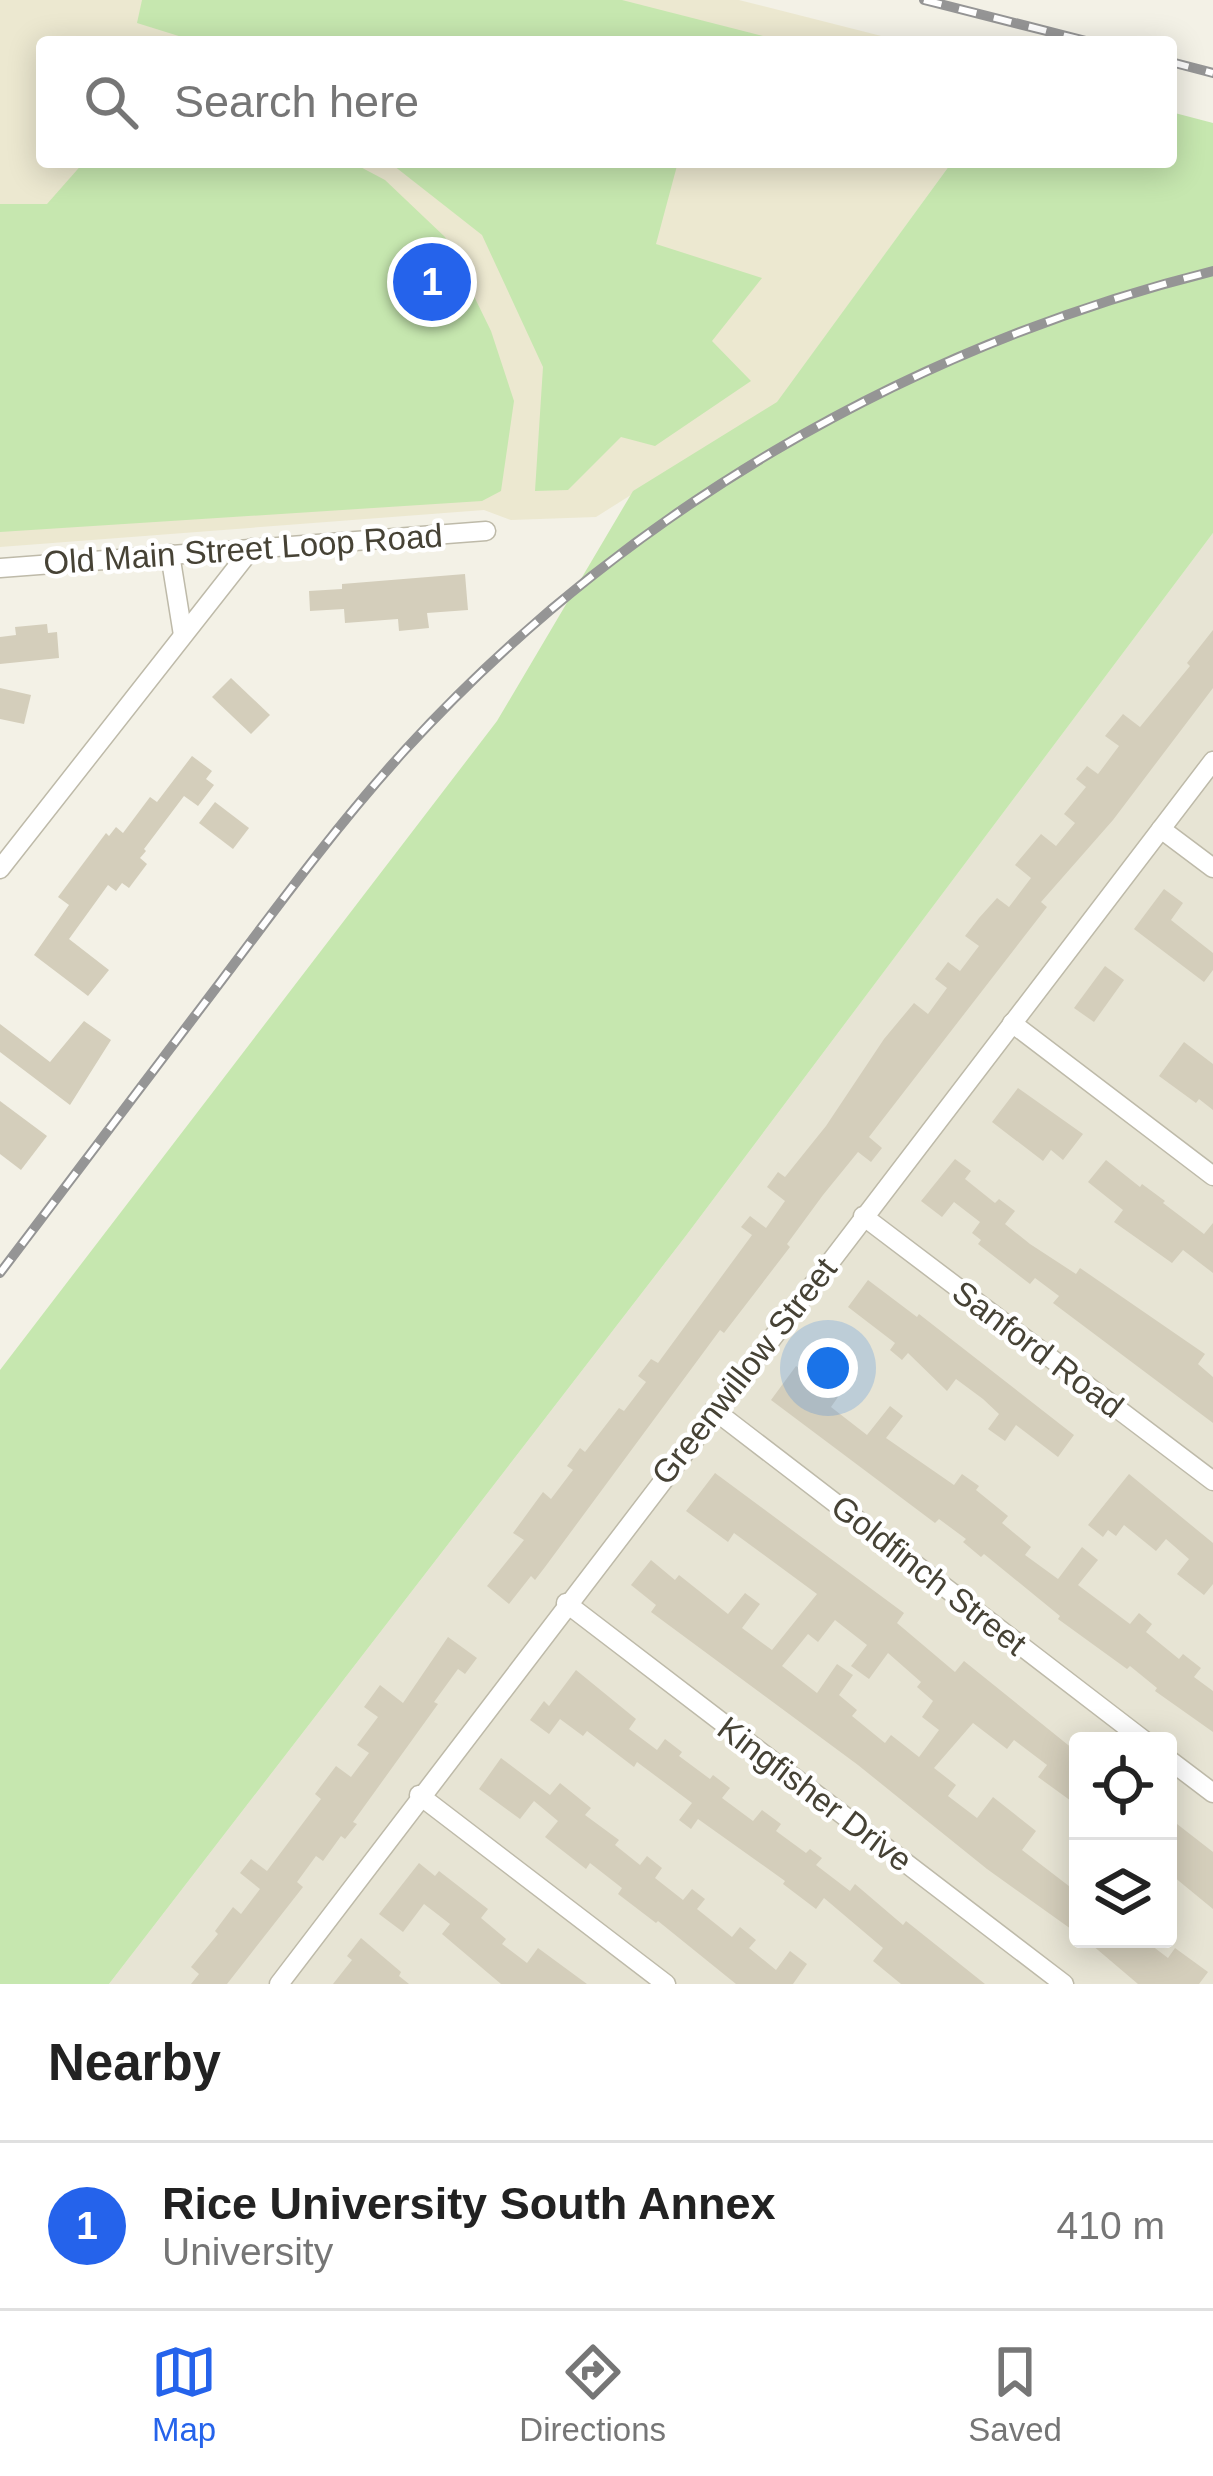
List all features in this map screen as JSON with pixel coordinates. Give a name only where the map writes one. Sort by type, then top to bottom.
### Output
[{"type":"street","name":"Old Main Street Loop Road","points":[[0,568],[486,531]]},
{"type":"street","points":[[0,869],[252,548]]},
{"type":"street","points":[[170,554],[184,635]]},
{"type":"street","name":"Greenwillow Street","points":[[279,1984],[1213,761]]},
{"type":"street","points":[[1161,829],[1213,868]]},
{"type":"street","points":[[1012,1023],[1213,1176]]},
{"type":"street","name":"Sanford Road","points":[[863,1216],[1213,1481]]},
{"type":"street","name":"Goldfinch Street","points":[[714,1409],[1133,1732]]},
{"type":"street","name":"Kingfisher Drive","points":[[566,1603],[1064,1984]]},
{"type":"street","points":[[1177,1766],[1213,1793]]},
{"type":"street","points":[[419,1795],[666,1984]]},
{"type":"shaded area","points":[[0,0],[739,0],[881,36],[36,36],[36,168],[948,168],[777,403],[596,517],[511,520],[484,510],[0,547]]},
{"type":"shaded area","points":[[1213,533],[1213,1984],[109,1984],[685,1237]]},
{"type":"green space","points":[[142,0],[622,0],[763,36],[179,36],[137,23]]},
{"type":"green space","points":[[1177,114],[1213,123],[1213,533],[685,1237],[109,1984],[0,1984],[0,1370],[497,721],[633,491],[777,402],[948,168],[1177,168]]},
{"type":"green space","points":[[79,168],[362,168],[385,180],[445,237],[491,331],[514,401],[501,491],[482,501],[0,532],[0,204],[47,204]]},
{"type":"green space","points":[[397,168],[676,168],[656,244],[762,278],[712,341],[751,381],[655,446],[621,437],[568,490],[535,491],[543,367],[482,235]]},
{"type":"building","points":[[465,574],[468,610],[427,613],[429,628],[399,631],[398,619],[345,623],[344,609],[310,611],[309,591]]},
{"type":"building","points":[[47,624],[48,633],[57,632],[59,658],[0,664],[0,637],[16,635],[15,627]]},
{"type":"building","points":[[1213,630],[1213,688],[1113,820],[1041,902],[1047,907],[869,1137],[882,1148],[871,1162],[858,1152],[535,1580],[531,1576],[509,1604],[487,1586],[524,1540],[513,1533],[543,1492],[551,1499],[573,1470],[567,1466],[580,1448],[585,1452],[646,1382],[638,1376],[651,1359],[658,1363],[752,1235],[741,1227],[750,1216],[766,1228],[785,1201],[767,1187],[778,1172],[785,1177],[914,1003],[928,1014],[947,988],[935,979],[948,962],[960,971],[979,946],[965,936],[979,918],[997,898],[1009,907],[1031,878],[1015,865],[1041,834],[1056,846],[1075,823],[1064,814],[1086,787],[1076,779],[1087,766],[1098,774],[1119,746],[1105,736],[1123,714],[1140,727]]},
{"type":"building","points":[[231,678],[270,715],[251,734],[212,697]]},
{"type":"building","points":[[0,688],[31,695],[24,724],[0,719]]},
{"type":"building","points":[[192,756],[212,771],[206,779],[214,785],[198,806],[184,796],[144,849],[140,858],[147,864],[129,888],[122,883],[116,891],[108,885],[69,939],[109,970],[88,996],[34,955],[69,905],[58,897],[106,833],[109,836],[116,827],[123,833],[150,797],[157,802]]},
{"type":"building","points":[[215,802],[249,828],[233,849],[199,823]]},
{"type":"building","points":[[1164,889],[1183,903],[1171,920],[1213,953],[1213,970],[1204,982],[1134,929]]},
{"type":"building","points":[[1105,966],[1124,980],[1094,1022],[1074,1008]]},
{"type":"building","points":[[84,1021],[111,1040],[70,1105],[0,1052],[0,1024],[50,1062]]},
{"type":"building","points":[[1184,1042],[1213,1064],[1213,1110],[1159,1076]]},
{"type":"building","points":[[1018,1088],[1083,1134],[1063,1160],[1051,1150],[1043,1161],[992,1122]]},
{"type":"building","points":[[0,1101],[47,1136],[21,1170],[0,1154]]},
{"type":"building","points":[[955,1159],[971,1171],[965,1179],[995,1203],[999,1199],[1015,1211],[1005,1224],[1030,1244],[1076,1274],[1080,1268],[1205,1354],[1198,1364],[1213,1377],[1213,1423],[1053,1303],[1059,1296],[1035,1278],[1030,1284],[978,1244],[981,1240],[972,1233],[980,1222],[954,1202],[942,1217],[921,1201]]},
{"type":"building","points":[[1106,1160],[1204,1234],[1213,1223],[1213,1273],[1183,1250],[1172,1263],[1114,1222],[1123,1210],[1088,1182]]},
{"type":"building","points":[[868,1280],[1074,1435],[1058,1457],[1016,1425],[1005,1441],[988,1429],[999,1414],[983,1399],[956,1379],[947,1391],[908,1353],[902,1360],[890,1350],[895,1343],[848,1307]]},
{"type":"building","points":[[796,1366],[838,1397],[831,1407],[867,1435],[890,1406],[903,1416],[886,1438],[954,1485],[962,1474],[979,1486],[976,1490],[1008,1516],[1002,1523],[1031,1547],[1025,1555],[1058,1579],[1082,1547],[1098,1560],[1078,1585],[1130,1624],[1139,1613],[1152,1624],[1146,1632],[1179,1659],[1183,1654],[1201,1668],[1194,1677],[1213,1691],[1213,1732],[1155,1691],[1130,1666],[1127,1669],[1058,1619],[984,1554],[981,1557],[963,1542],[966,1539],[939,1519],[935,1523],[771,1400]]},
{"type":"building","points":[[715,1473],[904,1613],[897,1623],[955,1672],[964,1661],[1069,1746],[1069,1799],[1038,1777],[1047,1765],[1014,1740],[1007,1749],[973,1723],[934,1768],[956,1785],[948,1796],[977,1818],[993,1797],[1036,1831],[1022,1850],[1069,1886],[1069,1928],[651,1612],[656,1605],[631,1585],[651,1560],[675,1580],[679,1575],[728,1614],[745,1593],[760,1604],[742,1628],[772,1650],[817,1594],[734,1533],[728,1542],[686,1511]],"holes":[[[835,1620],[867,1645],[851,1666],[869,1679],[888,1653],[921,1682],[917,1687],[933,1701],[922,1717],[939,1730],[919,1757],[891,1735],[885,1743],[852,1716],[857,1710],[839,1695],[853,1675],[837,1664],[817,1693],[782,1666],[808,1634],[818,1642]]]},
{"type":"building","points":[[1129,1474],[1213,1543],[1213,1584],[1204,1595],[1177,1574],[1189,1559],[1166,1539],[1156,1551],[1124,1525],[1116,1536],[1108,1530],[1103,1537],[1088,1525]]},
{"type":"building","points":[[448,1637],[477,1658],[465,1674],[458,1669],[434,1702],[438,1704],[353,1822],[357,1824],[345,1839],[341,1836],[323,1861],[316,1856],[297,1882],[303,1887],[227,1984],[191,1984],[199,1974],[191,1967],[218,1934],[215,1931],[233,1907],[241,1914],[260,1889],[240,1873],[251,1859],[267,1871],[321,1799],[315,1794],[336,1766],[351,1777],[369,1753],[357,1745],[378,1717],[364,1707],[380,1685],[403,1703]]},
{"type":"building","points":[[576,1670],[636,1719],[629,1729],[657,1750],[665,1739],[682,1752],[679,1756],[730,1788],[722,1798],[753,1821],[762,1810],[781,1824],[776,1831],[806,1853],[810,1849],[822,1858],[816,1865],[850,1891],[855,1884],[985,1984],[901,1984],[873,1961],[883,1948],[824,1898],[816,1909],[698,1819],[691,1829],[679,1820],[692,1803],[637,1762],[634,1767],[587,1731],[583,1736],[560,1719],[549,1734],[530,1720],[544,1701],[549,1706]]},
{"type":"building","points":[[501,1758],[550,1795],[560,1783],[591,1808],[585,1815],[619,1840],[615,1845],[640,1865],[647,1856],[662,1868],[655,1878],[683,1900],[692,1889],[705,1899],[697,1909],[732,1937],[740,1927],[756,1940],[749,1948],[776,1970],[790,1951],[807,1964],[793,1984],[736,1984],[618,1894],[622,1888],[590,1863],[586,1869],[545,1837],[558,1821],[534,1801],[520,1819],[479,1789]]},
{"type":"building","points":[[1177,1824],[1213,1852],[1213,1909],[1177,1879]]},
{"type":"building","points":[[419,1863],[435,1876],[439,1871],[488,1909],[481,1918],[506,1939],[502,1944],[527,1963],[538,1948],[587,1984],[501,1984],[442,1934],[450,1924],[424,1904],[403,1932],[379,1914]]},
{"type":"building","points":[[361,1938],[409,1984],[333,1984],[352,1960],[347,1956]]},
{"type":"building","points":[[1096,1948],[1155,1948],[1168,1958],[1175,1948],[1208,1972],[1199,1984],[1138,1984]]},
{"type":"railway","points":[[924,0],[1066,36]]},
{"type":"railway","points":[[1177,64],[1213,73]]},
{"type":"railway","points":[[0,1273],[356,807],[489,665],[578,587],[674,515],[774,451],[878,394],[987,345],[1098,304],[1213,271]]},
{"type":"place","name":"Rice University South Annex","points":[[432,282]]}]
